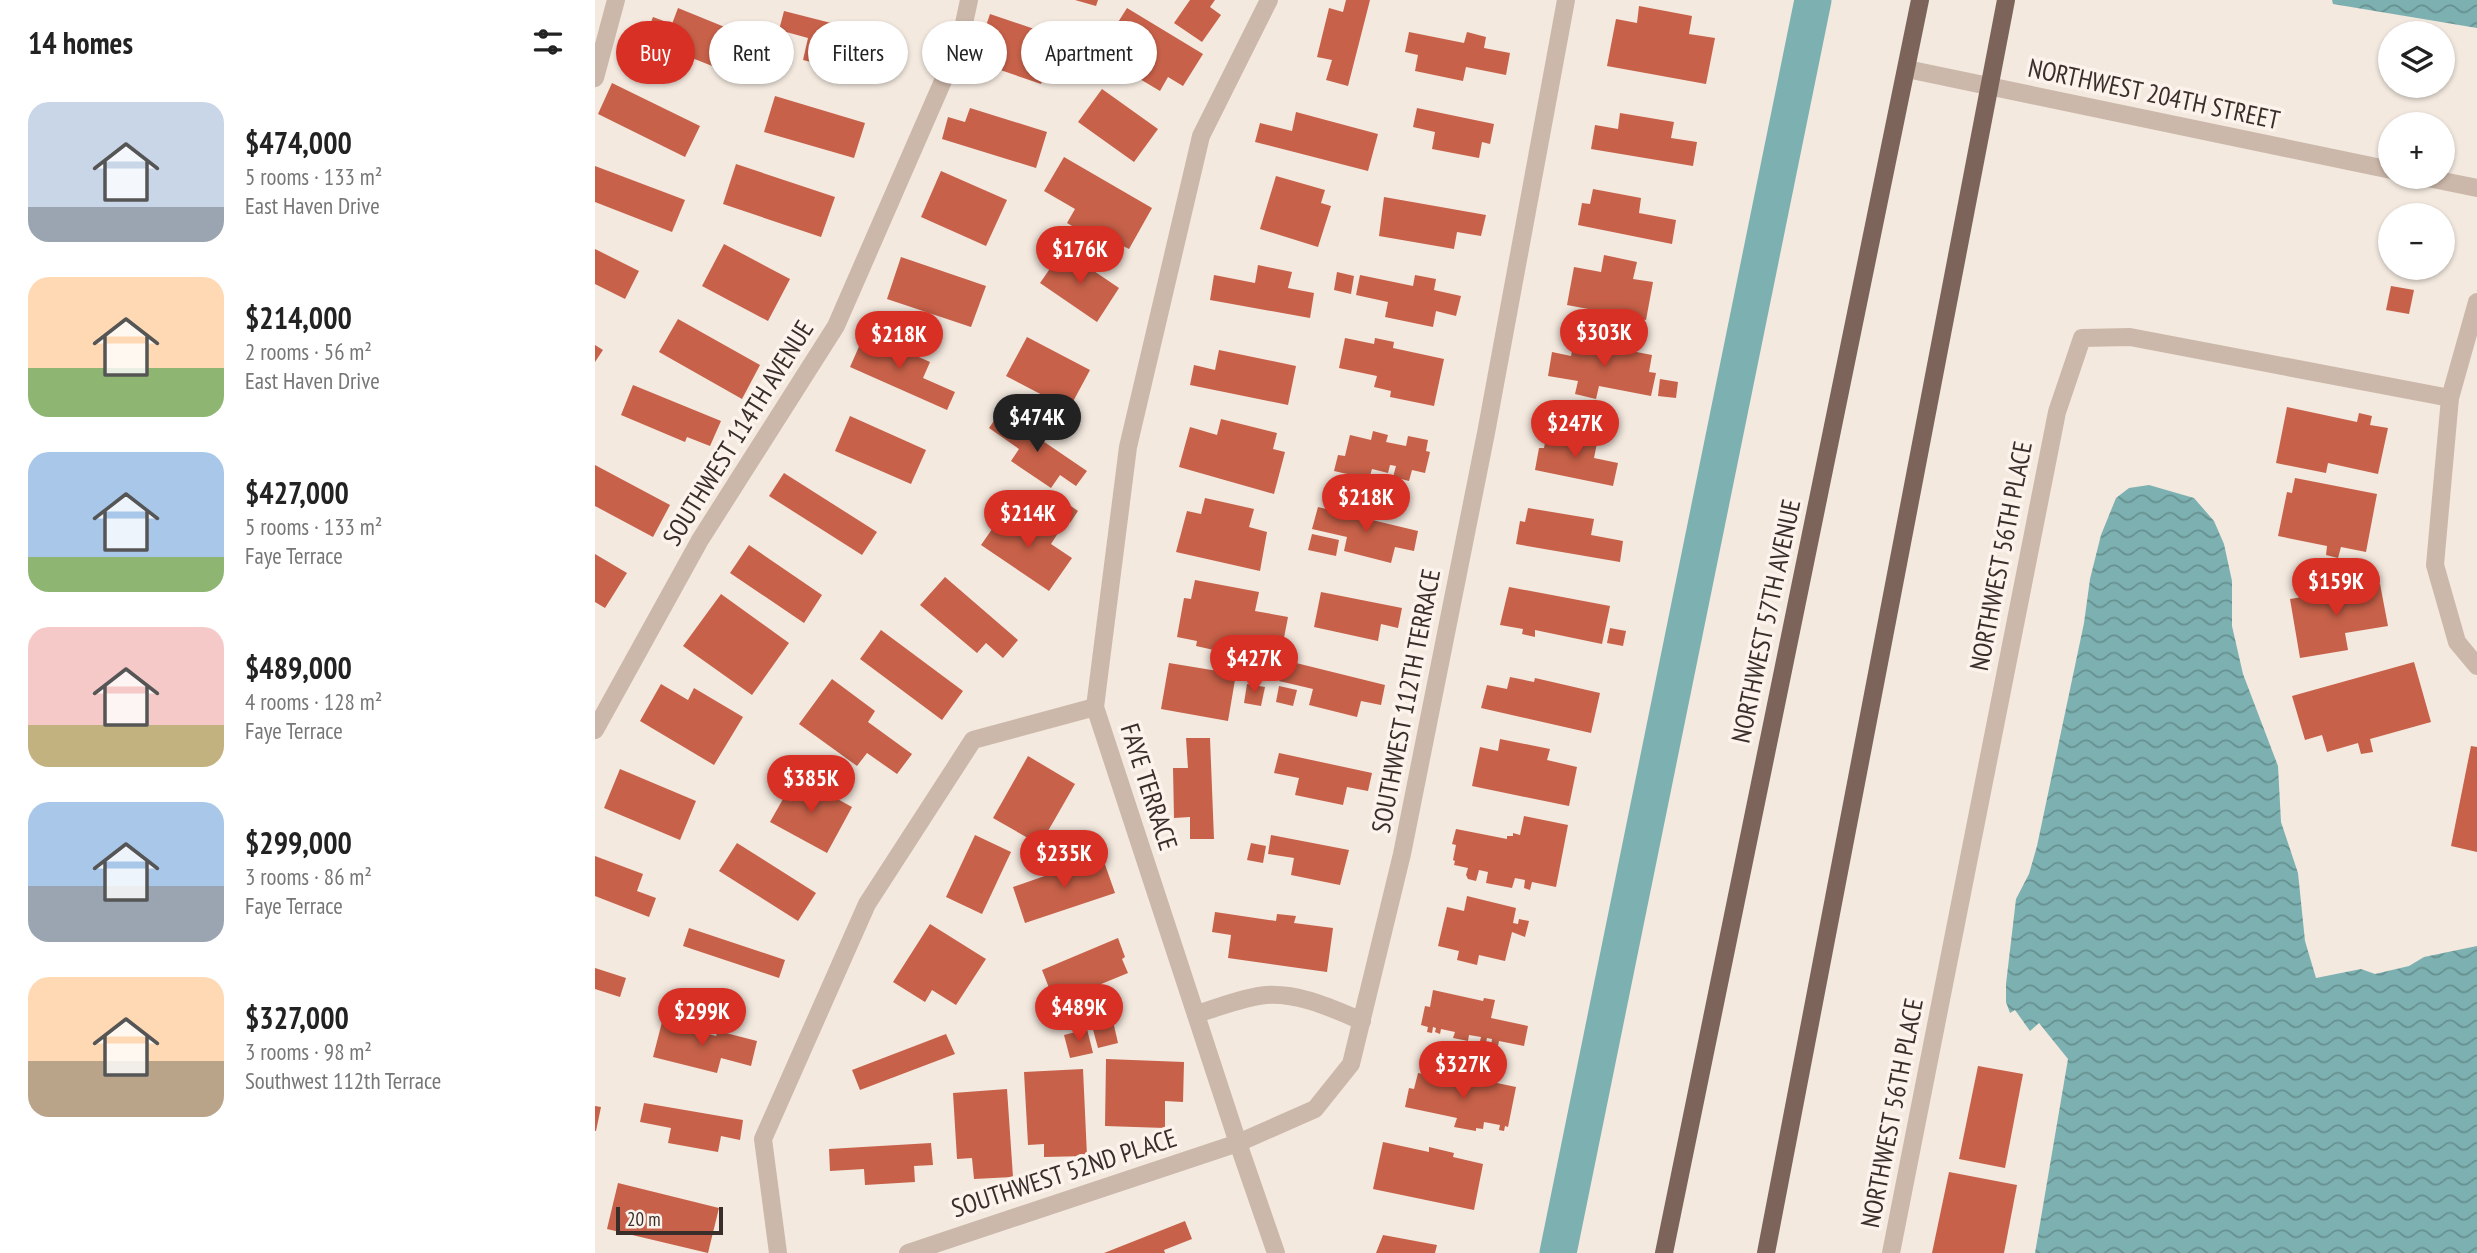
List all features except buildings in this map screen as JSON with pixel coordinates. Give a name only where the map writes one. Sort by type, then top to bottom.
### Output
[{"type":"main road","name":"NORTHWEST 57TH AVENUE","points":[[1664,1253],[1920,0]]},
{"type":"main road","points":[[1766,1253],[2006,0]]},
{"type":"street","points":[[595,78],[616,0]]},
{"type":"street","name":"SOUTHWEST 114TH AVENUE","points":[[595,730],[700,540],[836,326],[960,42],[969,0]]},
{"type":"street","points":[[1095,707],[1128,447],[1201,136],[1269,0]]},
{"type":"street","name":"SOUTHWEST 112TH TERRACE","points":[[1237,1143],[1315,1109],[1351,1064],[1408,827],[1486,433],[1566,0]]},
{"type":"street","name":"NORTHWEST 204TH STREET","points":[[1907,69],[2378,167]]},
{"type":"street","points":[[2455,184],[2477,188]]},
{"type":"street","points":[[2477,302],[2450,398],[2435,565],[2457,642],[2477,666]]},
{"type":"street","name":"NORTHWEST 56TH PLACE","points":[[1891,1253],[2057,412],[2082,338],[2130,337],[2450,398]]},
{"type":"street","name":"FAYE TERRACE","points":[[778,1253],[763,1139],[867,904],[973,740],[1095,707],[1237,1143],[1276,1253]]},
{"type":"street","points":[[1196,1014],[1265,995],[1294,997],[1320,1004],[1361,1021]]},
{"type":"street","name":"SOUTHWEST 52ND PLACE","points":[[908,1253],[1237,1143]]},
{"type":"water","points":[[2332,0],[2477,0],[2477,28],[2455,24],[2455,21],[2435,21],[2333,4]]},
{"type":"water","points":[[2149,485],[2194,498],[2214,521],[2224,544],[2232,581],[2232,626],[2243,674],[2278,766],[2281,822],[2298,873],[2305,941],[2316,978],[2361,969],[2375,974],[2409,966],[2424,957],[2477,946],[2477,1253],[2035,1253],[2068,1059],[2039,1023],[2030,1031],[2015,1010],[2010,1013],[2006,1002],[2016,899],[2029,874],[2037,846],[2101,535],[2116,498],[2129,488]]},
{"type":"waterway","points":[[1558,1253],[1813,0]]}]
